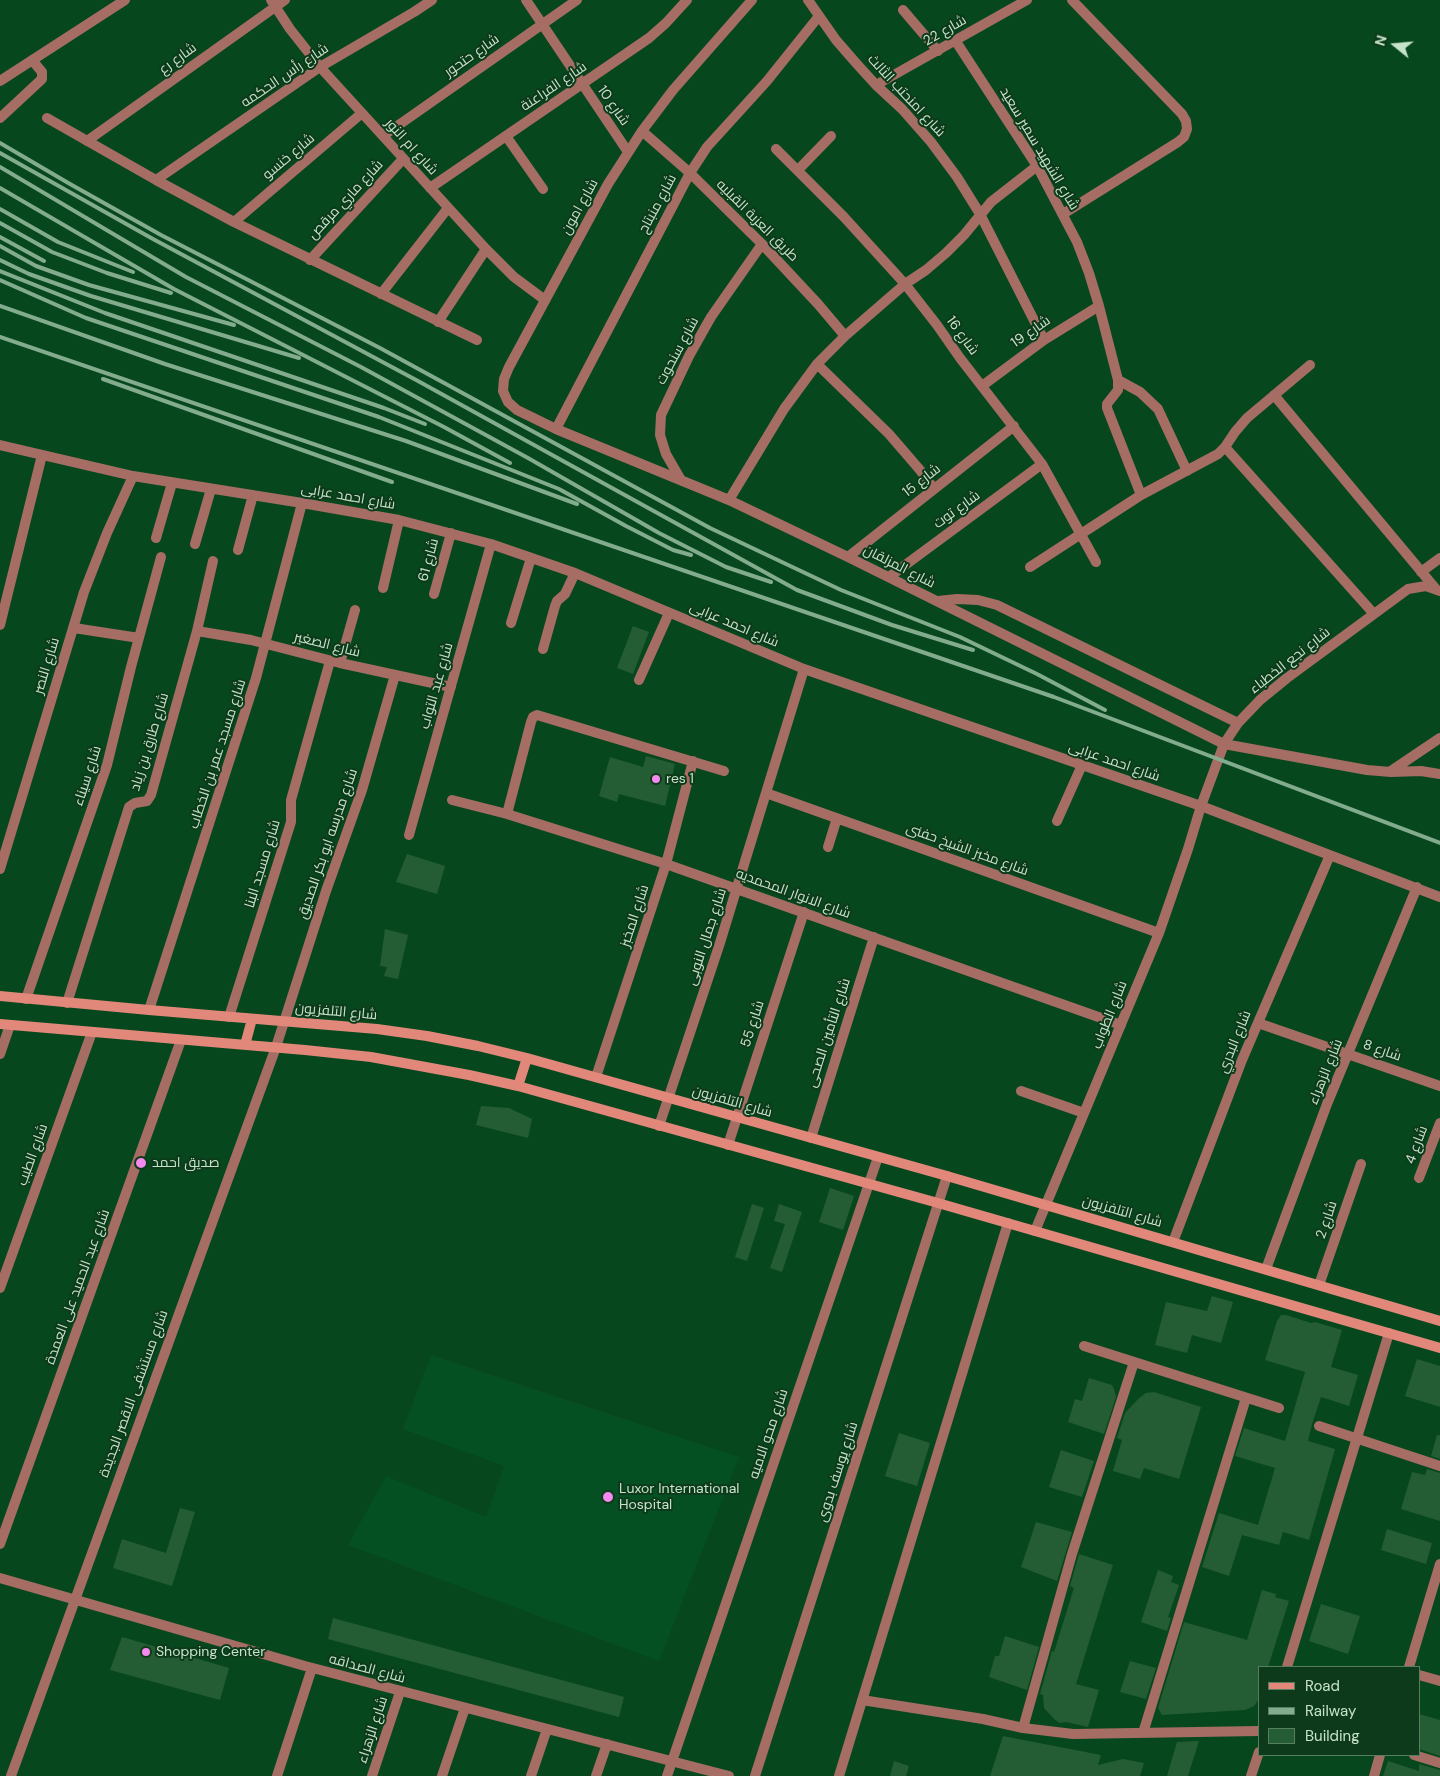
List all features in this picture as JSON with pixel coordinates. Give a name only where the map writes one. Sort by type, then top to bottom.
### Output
[{"type":"main road","name":"شارع التلفزيون","points":[[0,996],[368,1028],[427,1036],[528,1058],[1047,1204],[1440,1321]]},
{"type":"main road","points":[[245,1045],[252,1019]]},
{"type":"main road","points":[[5,1024],[362,1056],[518,1086],[938,1203],[1440,1348]]},
{"type":"main road","points":[[518,1086],[528,1058]]},
{"type":"street","points":[[0,81],[125,0]]},
{"type":"street","name":"شارع رع","points":[[87,141],[273,3],[285,0]]},
{"type":"street","name":"شارع رأس الحكمه","points":[[156,180],[320,67],[432,0]]},
{"type":"street","name":"شارع 10","points":[[526,0],[628,152]]},
{"type":"street","name":"شارع حتحور","points":[[383,136],[577,0]]},
{"type":"street","name":"شارع الفراعنة","points":[[430,188],[649,38],[666,23],[686,0]]},
{"type":"street","name":"شارع امون","points":[[556,429],[517,410],[508,402],[503,391],[508,367],[589,218],[628,152],[673,90],[752,0]]},
{"type":"street","name":"شارع امنحتب الثالث","points":[[808,0],[836,40],[876,85],[902,109],[931,142],[957,177],[980,214],[1044,340]]},
{"type":"street","name":"شارع 22","points":[[876,85],[1027,0]]},
{"type":"street","points":[[1064,214],[1178,142],[1184,137],[1187,129],[1186,121],[1182,114],[1072,0]]},
{"type":"street","name":"شارع ام النور","points":[[273,3],[290,29],[320,67],[403,159],[486,249],[514,277],[544,300]]},
{"type":"street","points":[[902,10],[938,51]]},
{"type":"street","name":"شارع منبتاح","points":[[556,429],[690,174],[707,146],[727,122],[767,81],[819,16]]},
{"type":"street","name":"شارع الشهيد سمير سعيد","points":[[955,40],[1037,166],[1064,214],[1083,258],[1099,306],[1118,380]]},
{"type":"street","points":[[0,118],[42,79],[42,72],[32,60]]},
{"type":"street","name":"شارع خنسو","points":[[234,222],[362,113]]},
{"type":"street","points":[[47,118],[234,222],[477,340]]},
{"type":"street","name":"طريق العزبة القبليه","points":[[642,131],[690,174],[762,244],[845,336]]},
{"type":"street","points":[[506,136],[542,189]]},
{"type":"street","points":[[798,170],[831,136]]},
{"type":"street","name":"شارع 16","points":[[776,149],[844,217],[905,284],[1042,464],[1096,562]]},
{"type":"street","name":"شارع ماري مرقص","points":[[310,260],[403,159]]},
{"type":"street","points":[[728,500],[784,409],[817,364],[845,336],[905,284],[946,253],[964,235],[991,202],[1037,166]]},
{"type":"street","points":[[381,294],[448,208]]},
{"type":"street","name":"شارع سنحوت","points":[[681,480],[666,454],[660,434],[661,415],[689,356],[711,317],[762,244]]},
{"type":"street","points":[[438,322],[486,249]]},
{"type":"street","name":"شارع 19","points":[[982,386],[1044,340],[1099,306]]},
{"type":"street","points":[[817,364],[894,440],[934,489]]},
{"type":"street","points":[[1030,567],[1080,533],[1141,496],[1209,460],[1226,447],[1234,432],[1247,418],[1310,365]]},
{"type":"street","points":[[1141,496],[1106,408],[1118,390],[1118,380],[1140,392],[1158,409],[1187,472]]},
{"type":"street","points":[[1274,395],[1438,590]]},
{"type":"street","name":"شارع 15","points":[[848,557],[1014,426]]},
{"type":"street","name":"شارع المزلقان","points":[[556,429],[728,500],[848,557],[1224,744],[1367,770],[1390,772],[1421,771],[1440,774]]},
{"type":"street","name":"شارع احمد عرابى","points":[[0,445],[133,476],[399,520],[491,544],[575,573],[804,669],[1201,806],[1440,897]]},
{"type":"street","points":[[1226,447],[1374,614]]},
{"type":"street","points":[[0,625],[42,455]]},
{"type":"street","name":"شارع توت","points":[[888,577],[1042,464]]},
{"type":"street","name":"شارع النصر","points":[[0,869],[84,592],[133,476]]},
{"type":"street","points":[[156,538],[172,483]]},
{"type":"street","points":[[195,544],[211,488]]},
{"type":"street","points":[[238,550],[253,495]]},
{"type":"street","name":"شارع مسجد عمر بن الخطاب","points":[[149,1010],[247,710],[302,503]]},
{"type":"street","points":[[382,588],[399,520]]},
{"type":"street","name":"شارع 61","points":[[434,594],[451,533]]},
{"type":"street","name":"شارع عبد التواب","points":[[409,835],[491,544]]},
{"type":"street","name":"شارع سيناء","points":[[26,999],[107,765],[138,638],[161,557]]},
{"type":"street","points":[[511,623],[531,558]]},
{"type":"street","points":[[1421,572],[1440,558]]},
{"type":"street","name":"شارع طارق بن زياد","points":[[67,1003],[129,807],[135,803],[147,801],[151,795],[197,631],[213,561]]},
{"type":"street","points":[[543,649],[557,601],[565,594],[575,573]]},
{"type":"street","name":"شارع نجع الخطباء","points":[[1201,806],[1224,744],[1238,723],[1260,700],[1408,589],[1426,586],[1438,590]]},
{"type":"street","points":[[937,601],[957,599],[978,600],[998,605],[1238,723]]},
{"type":"street","name":"شارع مسجد البنا","points":[[229,1017],[291,822],[290,800],[335,662],[355,610]]},
{"type":"street","points":[[639,680],[669,613]]},
{"type":"street","points":[[74,628],[138,638]]},
{"type":"street","name":"شارع الصغير","points":[[197,631],[235,637],[335,662],[451,687]]},
{"type":"street","name":"شارع جمال النوبى","points":[[658,1126],[737,888],[804,669]]},
{"type":"street","name":"شارع مدرسه ابو بكر الصديق","points":[[283,1021],[362,790],[395,675]]},
{"type":"street","points":[[507,814],[531,722],[533,717],[537,715],[724,771]]},
{"type":"street","points":[[1390,772],[1440,738]]},
{"type":"street","name":"شارع المخبز","points":[[596,1078],[666,864],[693,761]]},
{"type":"street","points":[[1057,821],[1082,765]]},
{"type":"street","name":"شارع مخبز الشيخ حفنى","points":[[766,793],[1158,933]]},
{"type":"street","name":"شارع الانوار المحمديه","points":[[452,800],[507,814],[666,864],[1121,1025]]},
{"type":"street","name":"شارع الطواب","points":[[1035,1231],[1158,933],[1180,874],[1201,806]]},
{"type":"street","points":[[828,846],[837,818]]},
{"type":"street","name":"شارع البدري","points":[[1173,1242],[1239,1067],[1330,855]]},
{"type":"street","name":"شارع الزهراء","points":[[1266,1269],[1348,1054],[1417,888]]},
{"type":"street","name":"شارع 55","points":[[728,1145],[804,912]]},
{"type":"street","name":"شارع التأمين الصحى","points":[[811,1138],[874,937]]},
{"type":"street","name":"شارع مستشفى الاقصر الجديدة","points":[[11,1776],[276,1048],[283,1021]]},
{"type":"street","name":"شارع 8","points":[[1258,1023],[1440,1086]]},
{"type":"street","points":[[0,1054],[5,1024]]},
{"type":"street","name":"شارع الطيب","points":[[0,1288],[92,1032]]},
{"type":"street","name":"شارع عبد الحميد على العمدة","points":[[0,1544],[181,1040]]},
{"type":"street","points":[[1021,1091],[1084,1113]]},
{"type":"street","name":"شارع 4","points":[[1419,1178],[1440,1123]]},
{"type":"street","name":"شارع محو الاميه","points":[[667,1776],[878,1157]]},
{"type":"street","name":"شارع 2","points":[[1319,1285],[1361,1164]]},
{"type":"street","name":"شارع يوسف بدوى","points":[[755,1776],[947,1176]]},
{"type":"street","points":[[839,1776],[1008,1223]]},
{"type":"street","points":[[1287,1666],[1389,1333]]},
{"type":"street","points":[[1084,1346],[1279,1408]]},
{"type":"street","points":[[1023,1728],[1072,1554],[1134,1362]]},
{"type":"street","points":[[1143,1733],[1246,1398]]},
{"type":"street","points":[[1319,1426],[1440,1466]]},
{"type":"street","points":[[1409,1666],[1440,1564]]},
{"type":"street","name":"شارع الصداقه","points":[[0,1578],[400,1692],[729,1776]]},
{"type":"street","points":[[277,1776],[312,1668]]},
{"type":"street","points":[[1420,1674],[1440,1681]]},
{"type":"street","name":"شارع الزهراء","points":[[372,1776],[400,1692]]},
{"type":"street","points":[[862,1700],[983,1719],[1023,1728],[1073,1734],[1258,1731]]},
{"type":"street","points":[[442,1776],[465,1708]]},
{"type":"street","points":[[531,1776],[547,1729]]},
{"type":"street","points":[[596,1776],[606,1744]]},
{"type":"street","points":[[1251,1776],[1258,1755]]},
{"type":"street","points":[[1374,1776],[1380,1756]]},
{"type":"street","points":[[1417,1756],[1440,1763]]},
{"type":"shaded area","name":"Luxor International Hospital","points":[[431,1355],[739,1457],[659,1661],[348,1545],[386,1476],[486,1517],[504,1466],[403,1429]]},
{"type":"building","points":[[633,626],[649,632],[633,674],[617,668]]},
{"type":"building","points":[[646,756],[675,764],[665,806],[619,794],[617,802],[599,796],[610,757],[643,767]]},
{"type":"building","points":[[407,854],[445,866],[437,894],[396,882]]},
{"type":"building","points":[[385,929],[408,935],[398,979],[384,976],[387,967],[380,966]]},
{"type":"building","points":[[481,1106],[509,1108],[532,1119],[528,1138],[476,1125]]},
{"type":"building","points":[[830,1188],[854,1196],[843,1230],[819,1222]]},
{"type":"building","points":[[752,1204],[764,1208],[747,1261],[735,1257]]},
{"type":"building","points":[[779,1204],[802,1212],[782,1272],[770,1268],[785,1224],[774,1221]]},
{"type":"building","points":[[1212,1296],[1233,1302],[1221,1343],[1192,1335],[1187,1353],[1155,1345],[1166,1302],[1207,1311]]},
{"type":"building","points":[[1281,1315],[1342,1330],[1331,1367],[1358,1375],[1349,1406],[1321,1397],[1312,1424],[1308,1441],[1335,1449],[1309,1540],[1283,1532],[1279,1545],[1242,1535],[1229,1576],[1202,1567],[1219,1513],[1258,1525],[1275,1468],[1235,1456],[1244,1428],[1285,1441],[1305,1372],[1265,1360],[1277,1321]]},
{"type":"building","points":[[1417,1359],[1440,1366],[1440,1407],[1405,1396]]},
{"type":"building","points":[[1089,1378],[1112,1385],[1114,1389],[1116,1397],[1104,1434],[1068,1422],[1075,1399],[1082,1401]]},
{"type":"building","points":[[1154,1392],[1201,1407],[1179,1479],[1144,1468],[1140,1479],[1113,1471],[1122,1440],[1117,1438],[1125,1413],[1139,1398],[1146,1393]]},
{"type":"building","points":[[899,1433],[930,1443],[917,1486],[885,1476]]},
{"type":"building","points":[[1437,1435],[1440,1435],[1440,1459],[1431,1456]]},
{"type":"building","points":[[1061,1450],[1094,1461],[1082,1497],[1049,1487]]},
{"type":"building","points":[[1427,1469],[1440,1473],[1440,1521],[1401,1509],[1412,1472],[1425,1475]]},
{"type":"building","points":[[180,1508],[195,1512],[172,1586],[113,1568],[122,1539],[166,1553]]},
{"type":"building","points":[[1036,1522],[1072,1532],[1057,1581],[1021,1567]]},
{"type":"building","points":[[1387,1529],[1432,1543],[1426,1564],[1381,1550]]},
{"type":"building","points":[[1079,1554],[1113,1565],[1076,1684],[1099,1690],[1088,1727],[1066,1722],[1060,1723],[1055,1720],[1044,1708],[1043,1695],[1040,1694],[1052,1651],[1054,1652],[1074,1588],[1070,1586]]},
{"type":"building","points":[[1158,1570],[1173,1576],[1171,1582],[1179,1585],[1168,1617],[1171,1618],[1167,1631],[1141,1622]]},
{"type":"building","points":[[1262,1590],[1276,1594],[1275,1597],[1289,1601],[1268,1666],[1258,1666],[1258,1700],[1254,1706],[1245,1710],[1162,1715],[1158,1708],[1184,1622],[1247,1640]]},
{"type":"building","points":[[1321,1604],[1360,1616],[1348,1654],[1309,1641]]},
{"type":"building","points":[[333,1618],[624,1697],[619,1717],[328,1639]]},
{"type":"building","points":[[1005,1636],[1039,1647],[1027,1690],[989,1677],[995,1656],[999,1656]]},
{"type":"building","name":"Shopping Center","points":[[122,1637],[229,1668],[220,1700],[110,1670]]},
{"type":"building","points":[[1130,1661],[1156,1668],[1146,1699],[1120,1692]]},
{"type":"building","points":[[1420,1714],[1440,1720],[1440,1756],[1420,1749]]},
{"type":"building","points":[[1003,1736],[1101,1755],[1098,1765],[1123,1759],[1144,1763],[1140,1776],[990,1776]]},
{"type":"building","points":[[1199,1741],[1188,1776],[1167,1776],[1177,1742]]},
{"type":"building","points":[[894,1761],[909,1766],[906,1776],[890,1776]]},
{"type":"building","points":[[1388,1761],[1419,1771],[1419,1764],[1440,1770],[1440,1776],[1383,1776]]},
{"type":"railway","points":[[0,143],[161,235],[380,348],[710,528],[841,590],[960,637],[1037,674],[1105,710]]},
{"type":"railway","points":[[0,153],[153,239],[418,381],[797,590],[892,625],[973,650]]},
{"type":"railway","points":[[0,167],[186,277],[361,367],[528,458],[659,533],[726,567],[771,582]]},
{"type":"railway","points":[[0,188],[174,289],[444,427],[510,463]]},
{"type":"railway","points":[[0,209],[58,242],[133,272]]},
{"type":"railway","points":[[0,223],[52,252],[107,273],[171,293]]},
{"type":"railway","points":[[0,237],[44,261]]},
{"type":"railway","points":[[0,246],[36,266],[89,285],[234,325]]},
{"type":"railway","points":[[0,260],[29,274],[91,296],[299,358]]},
{"type":"railway","points":[[0,271],[105,313],[384,408],[425,424]]},
{"type":"railway","points":[[0,280],[86,318],[379,417],[559,489],[673,550],[691,555]]},
{"type":"railway","points":[[0,306],[165,364],[406,441],[577,504]]},
{"type":"railway","points":[[0,337],[1054,697],[1440,843]]},
{"type":"railway","points":[[103,379],[392,482]]},
{"type":"place","name":"res 1","points":[[656,779]]},
{"type":"place","name":"صديق احمد","points":[[141,1163]]},
{"type":"place","name":"Luxor International Hospital","points":[[608,1497]]},
{"type":"place","name":"Shopping Center","points":[[146,1652]]}]
